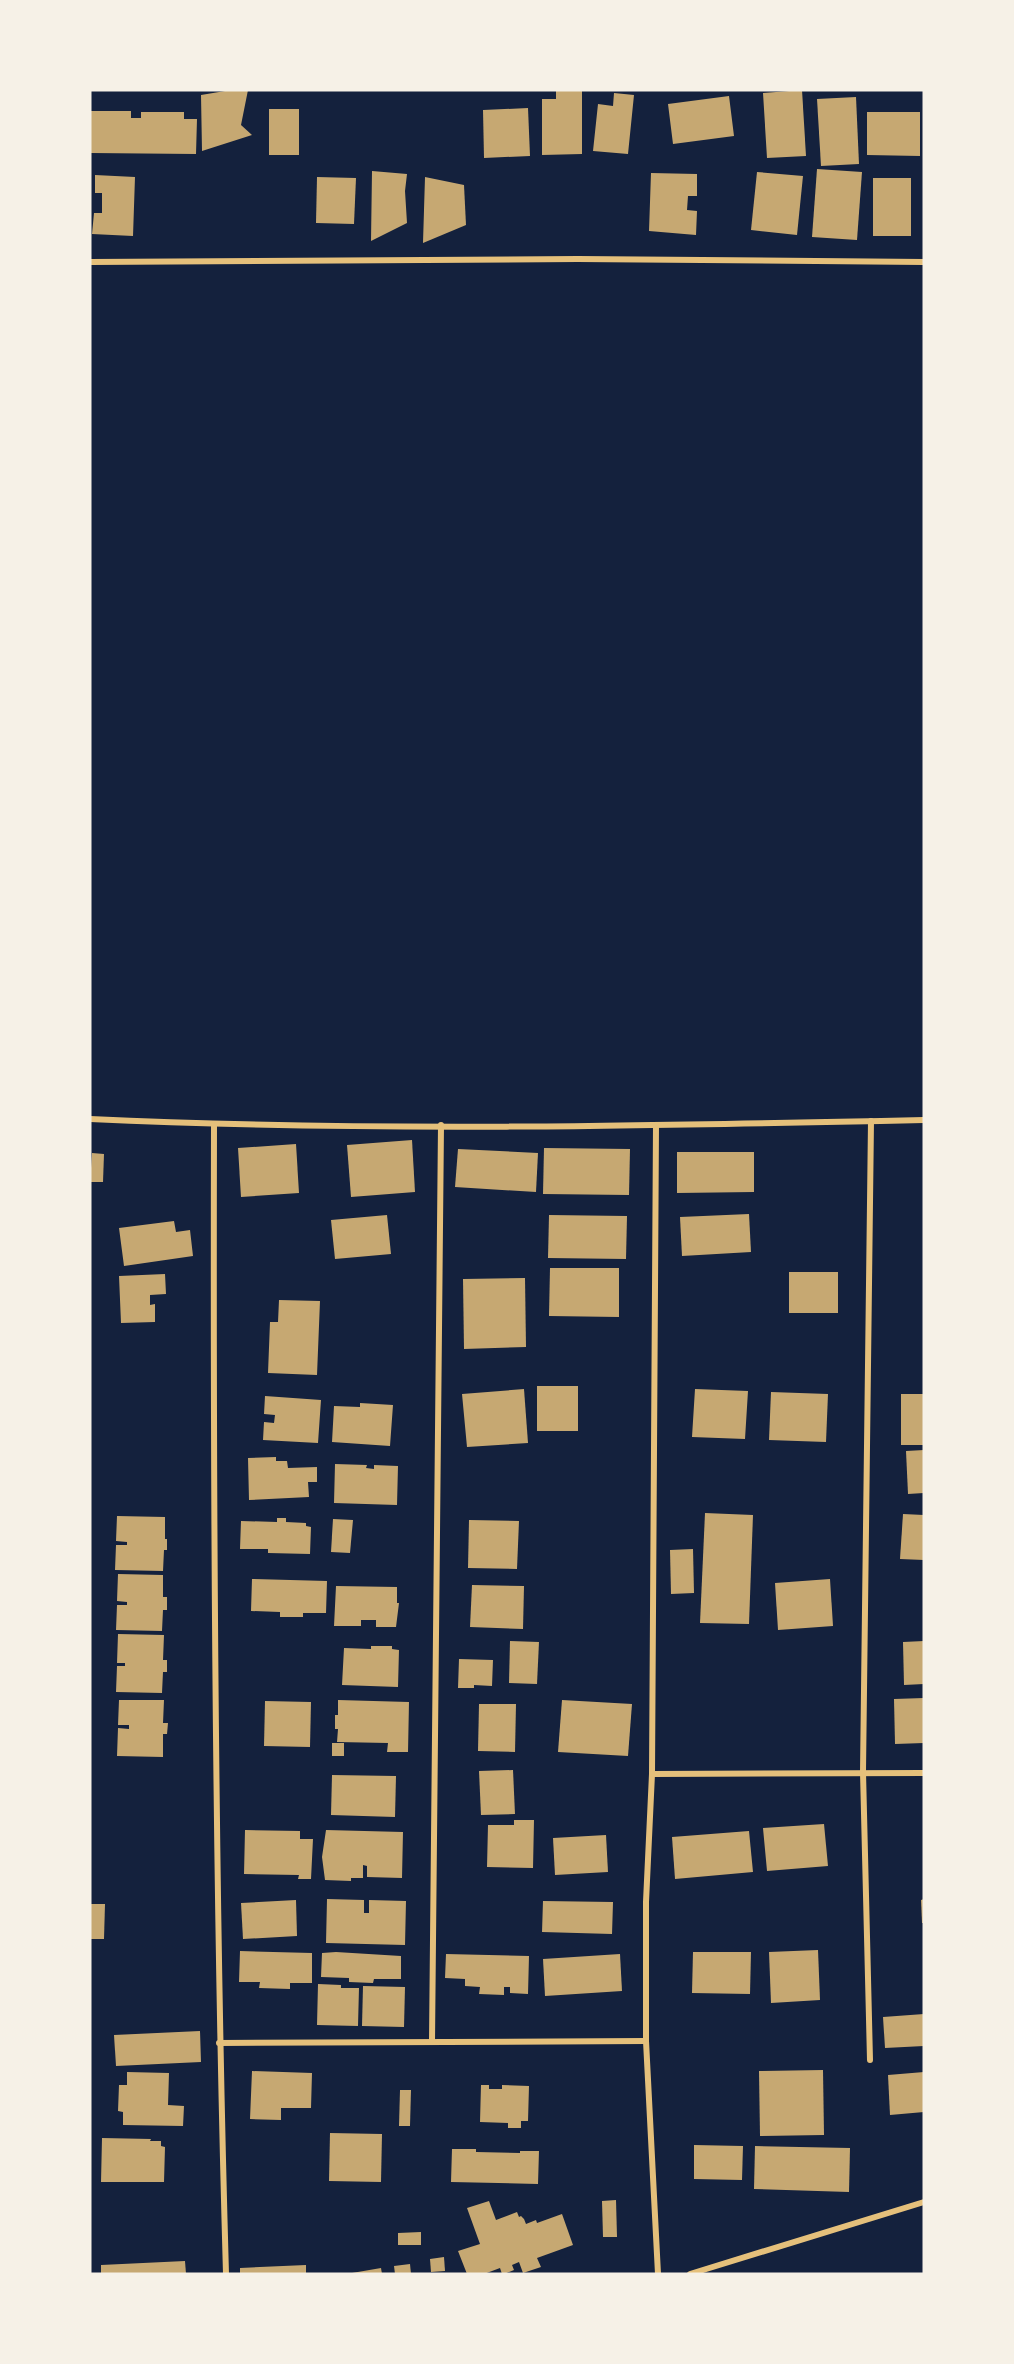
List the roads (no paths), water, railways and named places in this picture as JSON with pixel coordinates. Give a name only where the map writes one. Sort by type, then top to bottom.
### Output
[{"type":"street","points":[[90,262],[578,259],[924,262]]},
{"type":"street","points":[[90,1119],[214,1125],[656,1125],[924,1120]]},
{"type":"street","points":[[870,2060],[863,1772],[871,1121]]},
{"type":"street","points":[[214,1125],[213,1497],[219,2043],[226,2274]]},
{"type":"street","points":[[432,2042],[441,1125]]},
{"type":"street","points":[[656,1125],[652,1773],[646,1902],[646,2041],[658,2274]]},
{"type":"street","points":[[652,1773],[924,1773]]},
{"type":"street","points":[[219,2043],[646,2041]]},
{"type":"street","points":[[690,2274],[924,2202]]}]
